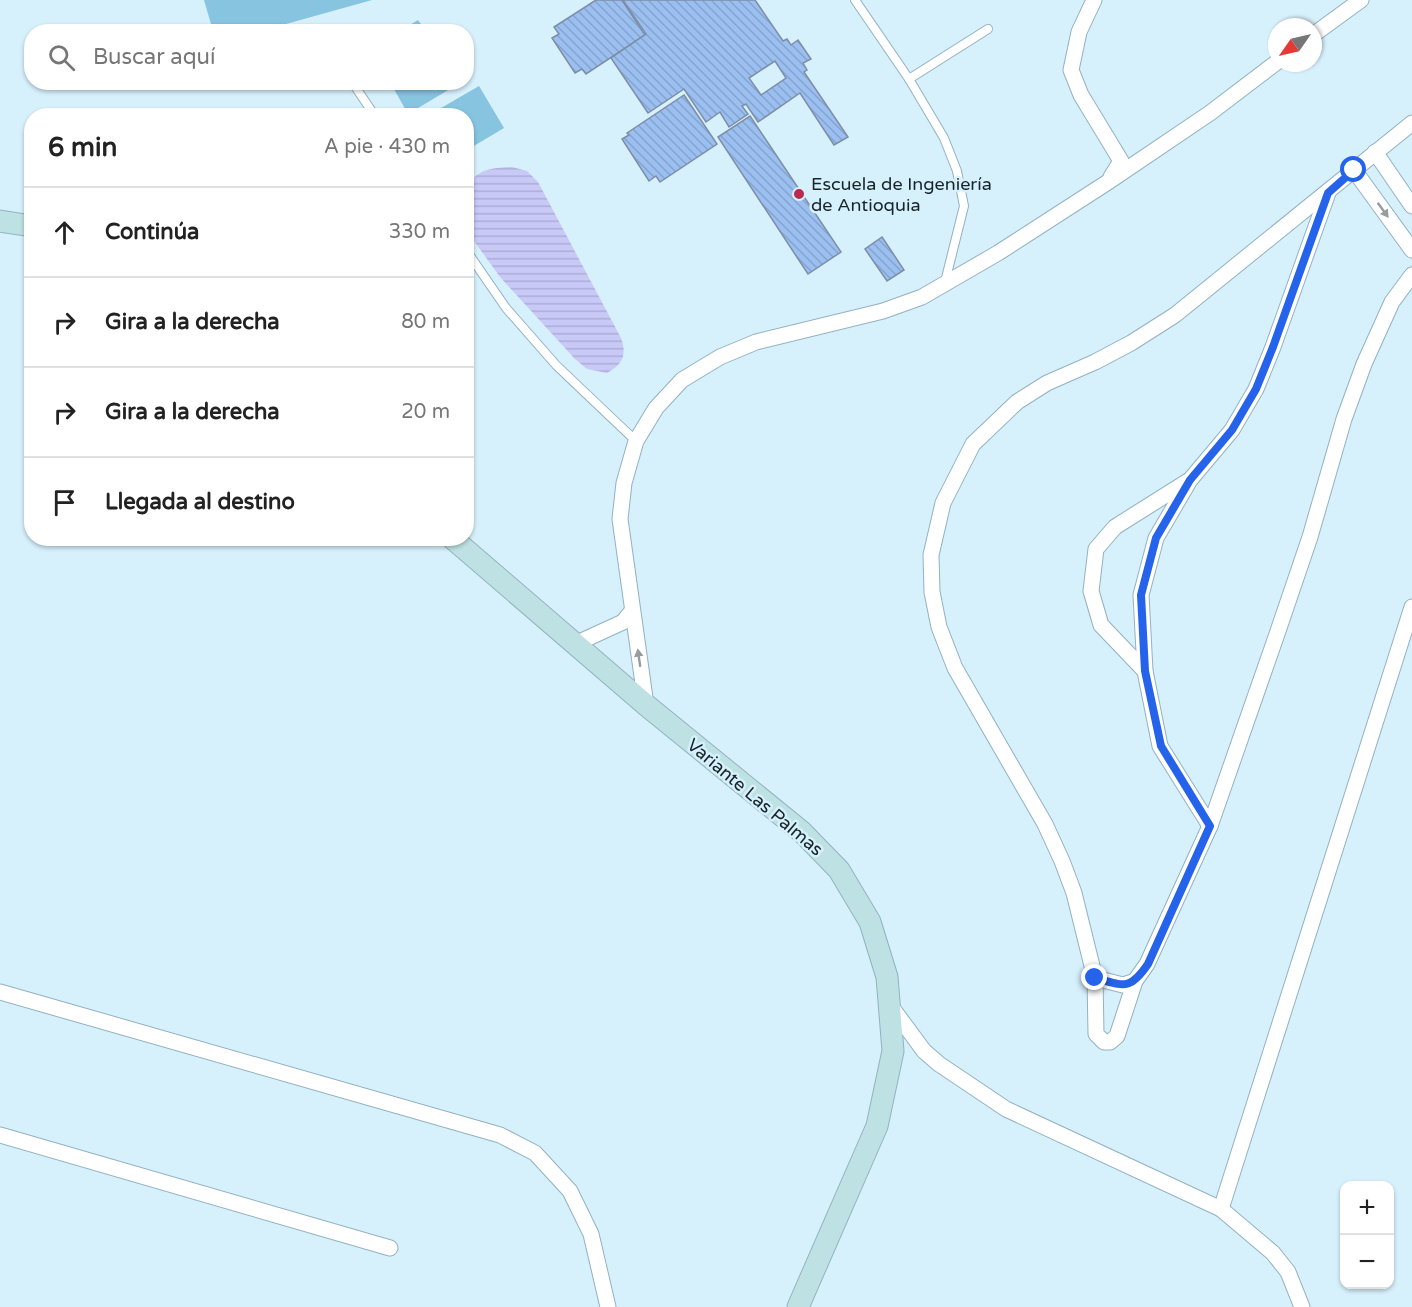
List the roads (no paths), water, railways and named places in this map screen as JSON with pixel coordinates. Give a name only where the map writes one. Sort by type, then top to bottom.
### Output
[{"type":"main road","points":[[0,221],[24,225]]},
{"type":"main road","name":"Variante Las Palmas","points":[[461,546],[646,705],[802,832],[839,870],[870,922],[887,977],[893,1051],[877,1126],[798,1307]]},
{"type":"street","points":[[1094,0],[1079,32],[1071,70],[1081,95],[1121,161],[1108,182]]},
{"type":"street","points":[[1322,28],[1361,0]]},
{"type":"street","points":[[646,705],[620,519],[624,483],[636,441],[656,408],[682,380],[720,357],[756,342],[883,311],[922,297],[998,253],[1108,182],[1210,113],[1268,69]]},
{"type":"street","points":[[1412,123],[1175,315],[1131,343],[1047,383],[1017,402],[973,444],[943,503],[931,555],[932,591],[939,627],[955,668],[1045,824],[1062,861],[1074,893],[1095,978],[1096,1034],[1101,1041],[1110,1042],[1117,1036],[1135,981],[1148,964],[1210,826],[1310,537],[1344,419],[1360,375],[1392,302],[1412,275]]},
{"type":"street","points":[[1375,152],[1412,206]]},
{"type":"street","points":[[1354,170],[1412,250]]},
{"type":"street","points":[[1210,826],[1161,746],[1145,671],[1141,595],[1156,538],[1190,480],[1232,430],[1256,389],[1328,193]]},
{"type":"street","points":[[1145,671],[1101,625],[1091,591],[1096,549],[1115,527],[1190,480]]},
{"type":"street","points":[[1221,1209],[1412,608]]},
{"type":"street","points":[[575,644],[622,622],[632,611]]},
{"type":"street","points":[[1095,978],[1123,985],[1135,981]]},
{"type":"street","points":[[0,992],[501,1135],[535,1154],[570,1191],[591,1234],[608,1307]]},
{"type":"street","points":[[890,1004],[924,1051],[939,1064],[1006,1109],[1221,1209],[1273,1253],[1287,1272],[1302,1307]]},
{"type":"street","points":[[893,1051],[924,1051]]},
{"type":"street","points":[[0,1135],[390,1248]]},
{"type":"lane","points":[[855,0],[909,80],[944,138],[957,171],[964,206],[944,285]]},
{"type":"lane","points":[[909,80],[988,29]]},
{"type":"lane","points":[[357,90],[370,108]]},
{"type":"lane","points":[[474,262],[506,308],[549,357],[636,441]]},
{"type":"place","name":"Escuela de Ingeniería de Antioquia","points":[[799,194]]}]
